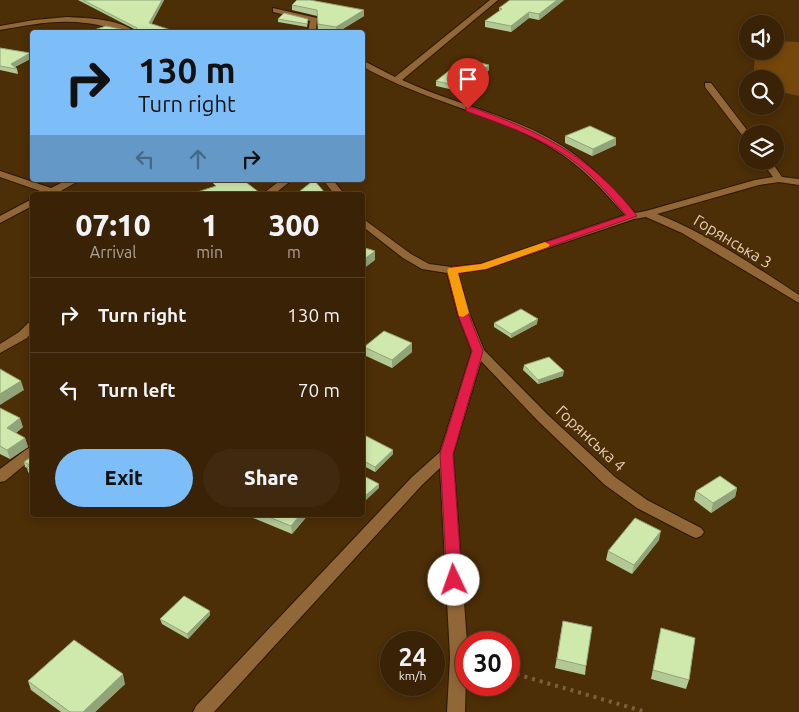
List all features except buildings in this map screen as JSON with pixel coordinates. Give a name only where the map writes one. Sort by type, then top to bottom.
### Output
[{"type":"street","points":[[397,80],[494,0]]},
{"type":"street","points":[[276,10],[314,20],[312,30]]},
{"type":"street","points":[[0,28],[52,19],[72,19],[88,20],[127,30]]},
{"type":"street","points":[[365,64],[436,97],[519,128],[556,146],[594,174],[632,216]]},
{"type":"street","points":[[708,85],[739,125]]},
{"type":"street","points":[[772,170],[779,179]]},
{"type":"street","points":[[0,174],[46,192]]},
{"type":"street","points":[[365,225],[407,256],[426,267],[452,270],[482,267],[632,216],[647,214],[758,182],[779,179],[799,182]]},
{"type":"street","points":[[51,192],[71,182]]},
{"type":"street","points":[[270,192],[284,182]]},
{"type":"street","points":[[330,182],[338,192]]},
{"type":"street","points":[[0,220],[30,203]]},
{"type":"street","name":"Горянська 3","points":[[647,214],[667,221],[683,230],[799,300]]},
{"type":"street","points":[[452,270],[464,315],[478,351],[446,454],[458,657],[456,712]]},
{"type":"street","points":[[0,349],[23,335],[30,328]]},
{"type":"street","name":"Горянська 4","points":[[478,351],[543,418],[610,481],[642,504],[696,532]]},
{"type":"street","points":[[0,478],[30,454]]},
{"type":"street","points":[[202,712],[417,481],[446,454]]},
{"type":"path","points":[[520,675],[646,712]]},
{"type":"shaded area","points":[[784,41],[799,42],[799,96],[784,92],[784,70],[754,70],[755,60],[784,60]]},
{"type":"slow traffic","points":[[463,313],[452,270],[482,267],[545,245]]},
{"type":"route","points":[[454,580],[446,454],[462,409],[478,351],[464,315],[452,270],[482,267],[632,216],[594,174],[556,146],[512,125],[468,109]]}]
